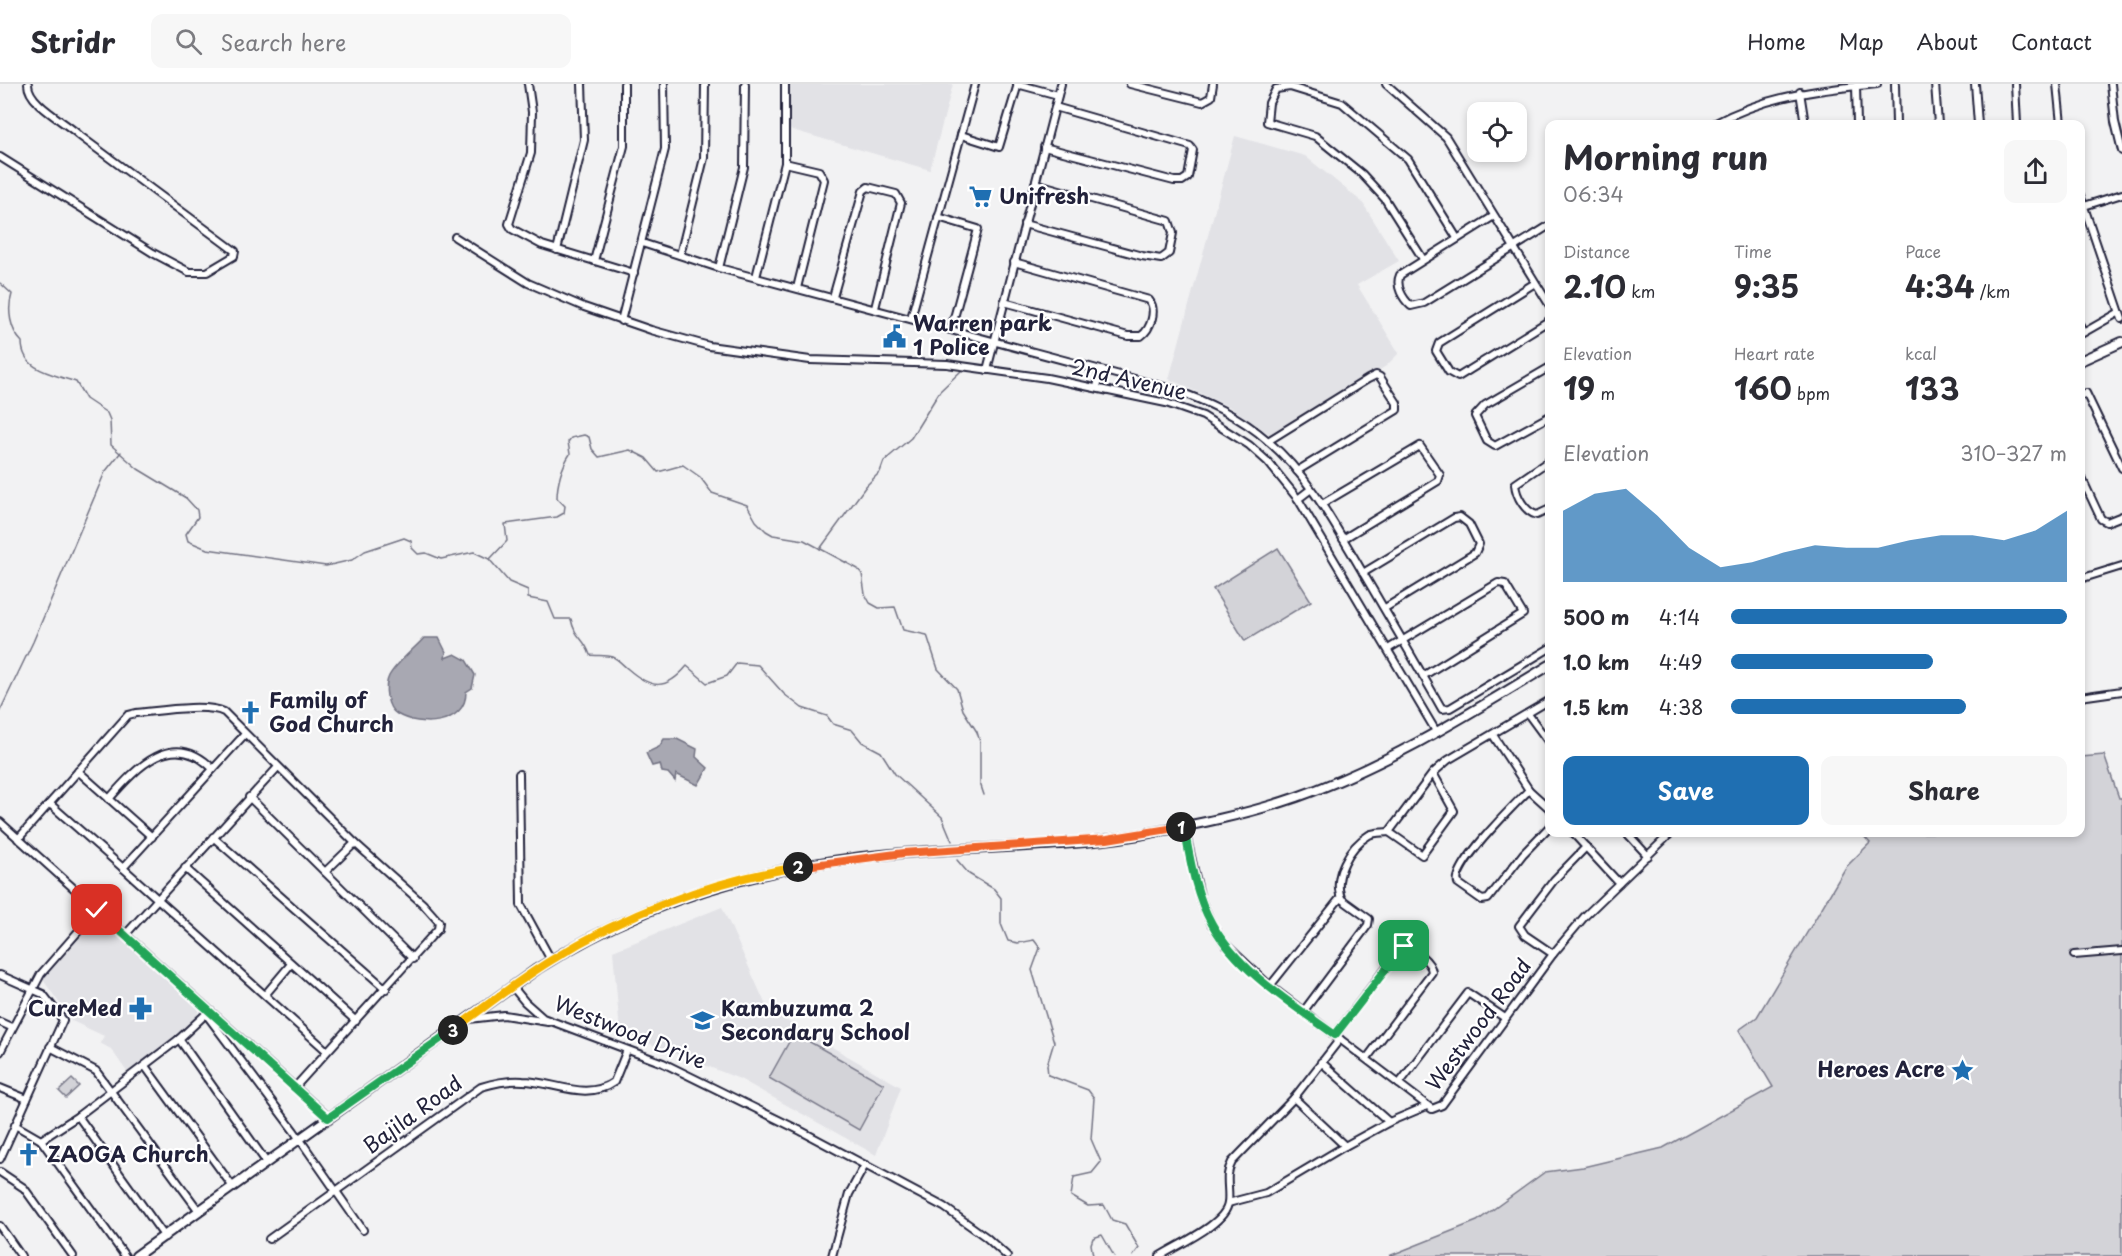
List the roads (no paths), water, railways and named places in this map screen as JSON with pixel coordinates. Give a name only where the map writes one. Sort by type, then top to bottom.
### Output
[{"type":"street","points":[[0,157],[153,253],[189,272],[207,272],[234,256],[235,251],[80,136],[66,122],[38,105],[28,90],[28,84]]},
{"type":"street","points":[[528,84],[532,112],[531,153],[509,224],[514,231],[530,241],[634,273]]},
{"type":"street","points":[[557,250],[584,141],[582,84]]},
{"type":"street","points":[[594,261],[624,146],[624,84]]},
{"type":"street","points":[[621,321],[665,149],[664,84]]},
{"type":"street","points":[[680,255],[704,158],[705,84]]},
{"type":"street","points":[[719,267],[744,167],[745,84]]},
{"type":"street","points":[[756,277],[785,163],[785,84]]},
{"type":"street","points":[[911,318],[975,84]]},
{"type":"street","points":[[961,135],[999,147],[1017,84],[1058,95]]},
{"type":"street","points":[[987,370],[1061,84]]},
{"type":"street","points":[[1130,84],[1202,102],[1210,97],[1213,84]]},
{"type":"street","points":[[1386,84],[1443,133],[1545,298]]},
{"type":"street","points":[[1723,120],[1770,99],[1800,92],[1877,84]]},
{"type":"street","points":[[1895,84],[1896,120]]},
{"type":"street","points":[[1935,84],[1938,120]]},
{"type":"street","points":[[1975,84],[1978,120]]},
{"type":"street","points":[[2015,84],[2017,120]]},
{"type":"street","points":[[2057,84],[2061,120]]},
{"type":"street","points":[[2110,84],[2122,151]]},
{"type":"street","points":[[1852,85],[1856,120]]},
{"type":"street","points":[[1423,259],[1385,199],[1362,174],[1315,136],[1266,122],[1269,104],[1276,89],[1290,87],[1342,103],[1408,159],[1457,238]]},
{"type":"street","points":[[1800,92],[1804,120]]},
{"type":"street","points":[[1044,147],[1178,182],[1188,177],[1193,150],[1190,146],[1055,107]]},
{"type":"street","points":[[785,163],[819,171],[824,180],[796,288]]},
{"type":"street","points":[[1024,224],[1142,256],[1161,259],[1169,253],[1173,233],[1169,221],[1035,183]]},
{"type":"street","points":[[833,297],[863,191],[868,187],[874,187],[896,194],[901,203],[875,308]]},
{"type":"street","points":[[2085,206],[2122,194]]},
{"type":"street","points":[[2085,209],[2120,316],[2085,334]]},
{"type":"street","points":[[1494,216],[1404,271],[1397,281],[1398,287],[1411,306],[1425,303],[1545,228]]},
{"type":"street","points":[[938,217],[978,229],[951,329]]},
{"type":"street","name":"2nd Avenue","points":[[455,237],[528,283],[621,321],[709,346],[810,360],[937,363],[987,370],[1097,387],[1166,403],[1203,416],[1249,445],[1298,499],[1437,733]]},
{"type":"street","points":[[642,243],[719,267],[993,340],[1194,397],[1235,417],[1268,441],[1297,471],[1322,504],[1385,608],[1442,709]]},
{"type":"street","points":[[1004,302],[1128,336],[1142,336],[1148,330],[1153,310],[1149,300],[1014,262]]},
{"type":"street","points":[[1535,283],[1439,343],[1436,351],[1449,372],[1458,376],[1545,323]]},
{"type":"street","points":[[2085,359],[2122,342]]},
{"type":"street","points":[[1545,370],[1485,405],[1475,416],[1487,441],[1495,446],[1545,419]]},
{"type":"street","points":[[1097,387],[1101,371]]},
{"type":"street","points":[[1268,441],[1368,379],[1376,375],[1380,377],[1397,403],[1397,410],[1297,471]]},
{"type":"street","points":[[2085,398],[2122,468]]},
{"type":"street","points":[[1322,504],[1420,446],[1440,475],[1438,481],[1343,539]]},
{"type":"street","points":[[1545,463],[1515,484],[1515,491],[1531,513],[1537,515],[1545,511]]},
{"type":"street","points":[[2085,485],[2101,519],[2107,522],[2122,516]]},
{"type":"street","points":[[1298,499],[1311,489]]},
{"type":"street","points":[[1363,573],[1454,518],[1460,517],[1469,524],[1479,544],[1475,553],[1385,608]]},
{"type":"street","points":[[2085,578],[2122,567]]},
{"type":"street","points":[[1388,649],[1502,582],[1505,584],[1523,614],[1423,676]]},
{"type":"street","points":[[1428,718],[1442,709],[1450,708],[1545,651]]},
{"type":"street","points":[[136,1256],[551,960],[593,936],[674,900],[790,868],[904,853],[1107,839],[1184,826],[1298,797],[1353,774],[1437,733],[1545,668]]},
{"type":"street","points":[[2085,696],[2122,691]]},
{"type":"street","points":[[1389,832],[1433,773],[1448,760],[1545,703]]},
{"type":"street","points":[[18,838],[123,720],[136,712],[219,710],[355,843],[423,904],[439,922],[438,929],[413,959],[296,1086]]},
{"type":"street","points":[[1528,714],[1545,737]]},
{"type":"street","points":[[123,868],[245,734]]},
{"type":"street","points":[[1493,735],[1528,790],[1545,805]]},
{"type":"street","points":[[109,799],[130,775],[152,757],[166,753],[192,753],[213,769]]},
{"type":"street","points":[[126,934],[278,767]]},
{"type":"street","points":[[78,771],[152,837]]},
{"type":"street","points":[[1303,1012],[1369,922],[1365,915],[1341,898],[1338,880],[1352,852],[1369,835],[1389,832],[1422,855],[1451,816],[1454,806],[1433,773]]},
{"type":"street","points":[[519,774],[521,905],[551,960]]},
{"type":"street","points":[[1528,790],[1458,873],[1458,883],[1482,900],[1488,899],[1522,854],[1545,831]]},
{"type":"street","points":[[249,797],[413,959]]},
{"type":"street","points":[[50,804],[327,1051]]},
{"type":"street","points":[[0,822],[126,934],[208,1012],[296,1086],[328,1118]]},
{"type":"street","name":"Westwood Road","points":[[1184,826],[1194,877],[1212,924],[1233,953],[1303,1012],[1432,1108],[1442,1105],[1553,954],[1596,904],[1667,837]]},
{"type":"street","points":[[213,837],[386,989]]},
{"type":"street","points":[[1577,837],[1618,883]]},
{"type":"street","points":[[1631,837],[1648,856]]},
{"type":"street","points":[[325,872],[355,843]]},
{"type":"street","points":[[1553,954],[1526,935],[1519,926],[1554,880],[1586,847]]},
{"type":"street","points":[[185,868],[356,1021]]},
{"type":"street","points":[[1270,986],[1341,898]]},
{"type":"street","points":[[0,1052],[11,1027],[41,974],[97,910]]},
{"type":"street","points":[[1160,1256],[1214,1223],[1225,1212],[1228,1203],[1227,1173],[1232,1162],[1294,1098],[1400,949],[1404,946],[1410,948],[1430,964],[1432,972],[1367,1059]]},
{"type":"street","points":[[2073,955],[2122,951]]},
{"type":"street","points":[[265,995],[291,964]]},
{"type":"street","points":[[0,975],[47,997],[63,1020],[0,1159]]},
{"type":"street","name":"Westwood Drive","points":[[512,986],[536,1013],[693,1076],[950,1210],[1007,1256]]},
{"type":"street","points":[[1399,1084],[1468,993],[1505,1018]]},
{"type":"street","points":[[41,1140],[78,1116],[145,1066],[208,1012]]},
{"type":"street","points":[[208,1012],[363,1230]]},
{"type":"street","points":[[468,1019],[504,1015],[552,1021]]},
{"type":"street","points":[[0,1022],[11,1027]]},
{"type":"street","points":[[179,1039],[267,1163]]},
{"type":"street","points":[[50,1047],[92,1067],[198,1211]]},
{"type":"street","name":"Bajila Road","points":[[270,1239],[481,1087],[523,1081],[588,1091],[608,1087],[618,1075],[627,1050]]},
{"type":"street","points":[[1321,1062],[1389,1122]]},
{"type":"street","points":[[145,1066],[233,1187]]},
{"type":"street","points":[[0,1088],[27,1099]]},
{"type":"street","points":[[1294,1098],[1345,1146]]},
{"type":"street","points":[[1228,1203],[1266,1193],[1389,1122],[1427,1106]]},
{"type":"street","points":[[78,1116],[165,1237]]},
{"type":"street","points":[[15,1125],[41,1140],[125,1256]]},
{"type":"street","points":[[832,1256],[849,1194],[865,1165]]},
{"type":"street","points":[[0,1172],[24,1188],[73,1256]]},
{"type":"street","points":[[0,1226],[21,1256]]},
{"type":"waterway","points":[[0,283],[12,294],[11,320],[22,342],[23,352],[27,359],[41,370],[76,382],[86,399],[107,413],[110,420],[111,445],[138,469],[186,498],[197,510],[198,517],[186,534],[188,541],[207,549],[326,566],[352,560],[365,551],[404,538],[411,541],[412,548],[418,554],[426,553],[441,559],[474,552],[489,559],[509,582],[528,590],[528,598],[548,602],[555,619],[571,619],[575,631],[590,655],[613,657],[636,676],[651,683],[658,684],[672,680],[687,666],[707,683],[727,676],[737,663],[758,665],[784,694],[802,708],[827,716],[833,724],[852,730],[862,742],[881,752],[895,774],[942,817],[952,841]]},
{"type":"waterway","points":[[820,549],[866,486],[880,472],[884,461],[911,438],[940,391],[961,371]]},
{"type":"waterway","points":[[490,559],[507,541],[505,524],[557,517],[564,513],[565,506],[557,498],[557,493],[562,470],[570,454],[568,442],[571,438],[584,435],[589,437],[592,449],[599,457],[630,450],[646,458],[658,472],[683,465],[700,477],[712,493],[747,505],[756,521],[766,531],[773,535],[804,540],[858,569],[862,574],[865,594],[870,603],[879,608],[895,607],[903,630],[927,635],[938,669],[957,689],[963,710],[977,732],[980,742],[980,783],[984,795]]},
{"type":"waterway","points":[[0,711],[33,642],[105,472],[121,452]]},
{"type":"waterway","points":[[957,860],[969,874],[994,889],[1001,898],[1001,924],[1008,941],[1018,943],[1034,940],[1040,948],[1032,970],[1054,1042],[1047,1065],[1048,1075],[1088,1090],[1094,1098],[1091,1139],[1101,1162],[1092,1173],[1074,1177],[1071,1196],[1088,1206],[1104,1205],[1112,1220],[1125,1224],[1139,1248],[1133,1256]]},
{"type":"waterway","points":[[1093,1256],[1091,1244],[1093,1238],[1102,1235],[1114,1256]]},
{"type":"place","name":"Unifresh","points":[[981,197]]},
{"type":"place","name":"Warren park 1 Police","points":[[895,336]]},
{"type":"place","name":"Family of God Church","points":[[251,713]]},
{"type":"place","name":"CureMed","points":[[140,1009]]},
{"type":"place","name":"Kambuzuma 2 Secondary School","points":[[703,1021]]},
{"type":"place","name":"Heroes Acre","points":[[1963,1070]]},
{"type":"place","name":"ZAOGA Church","points":[[29,1155]]}]
